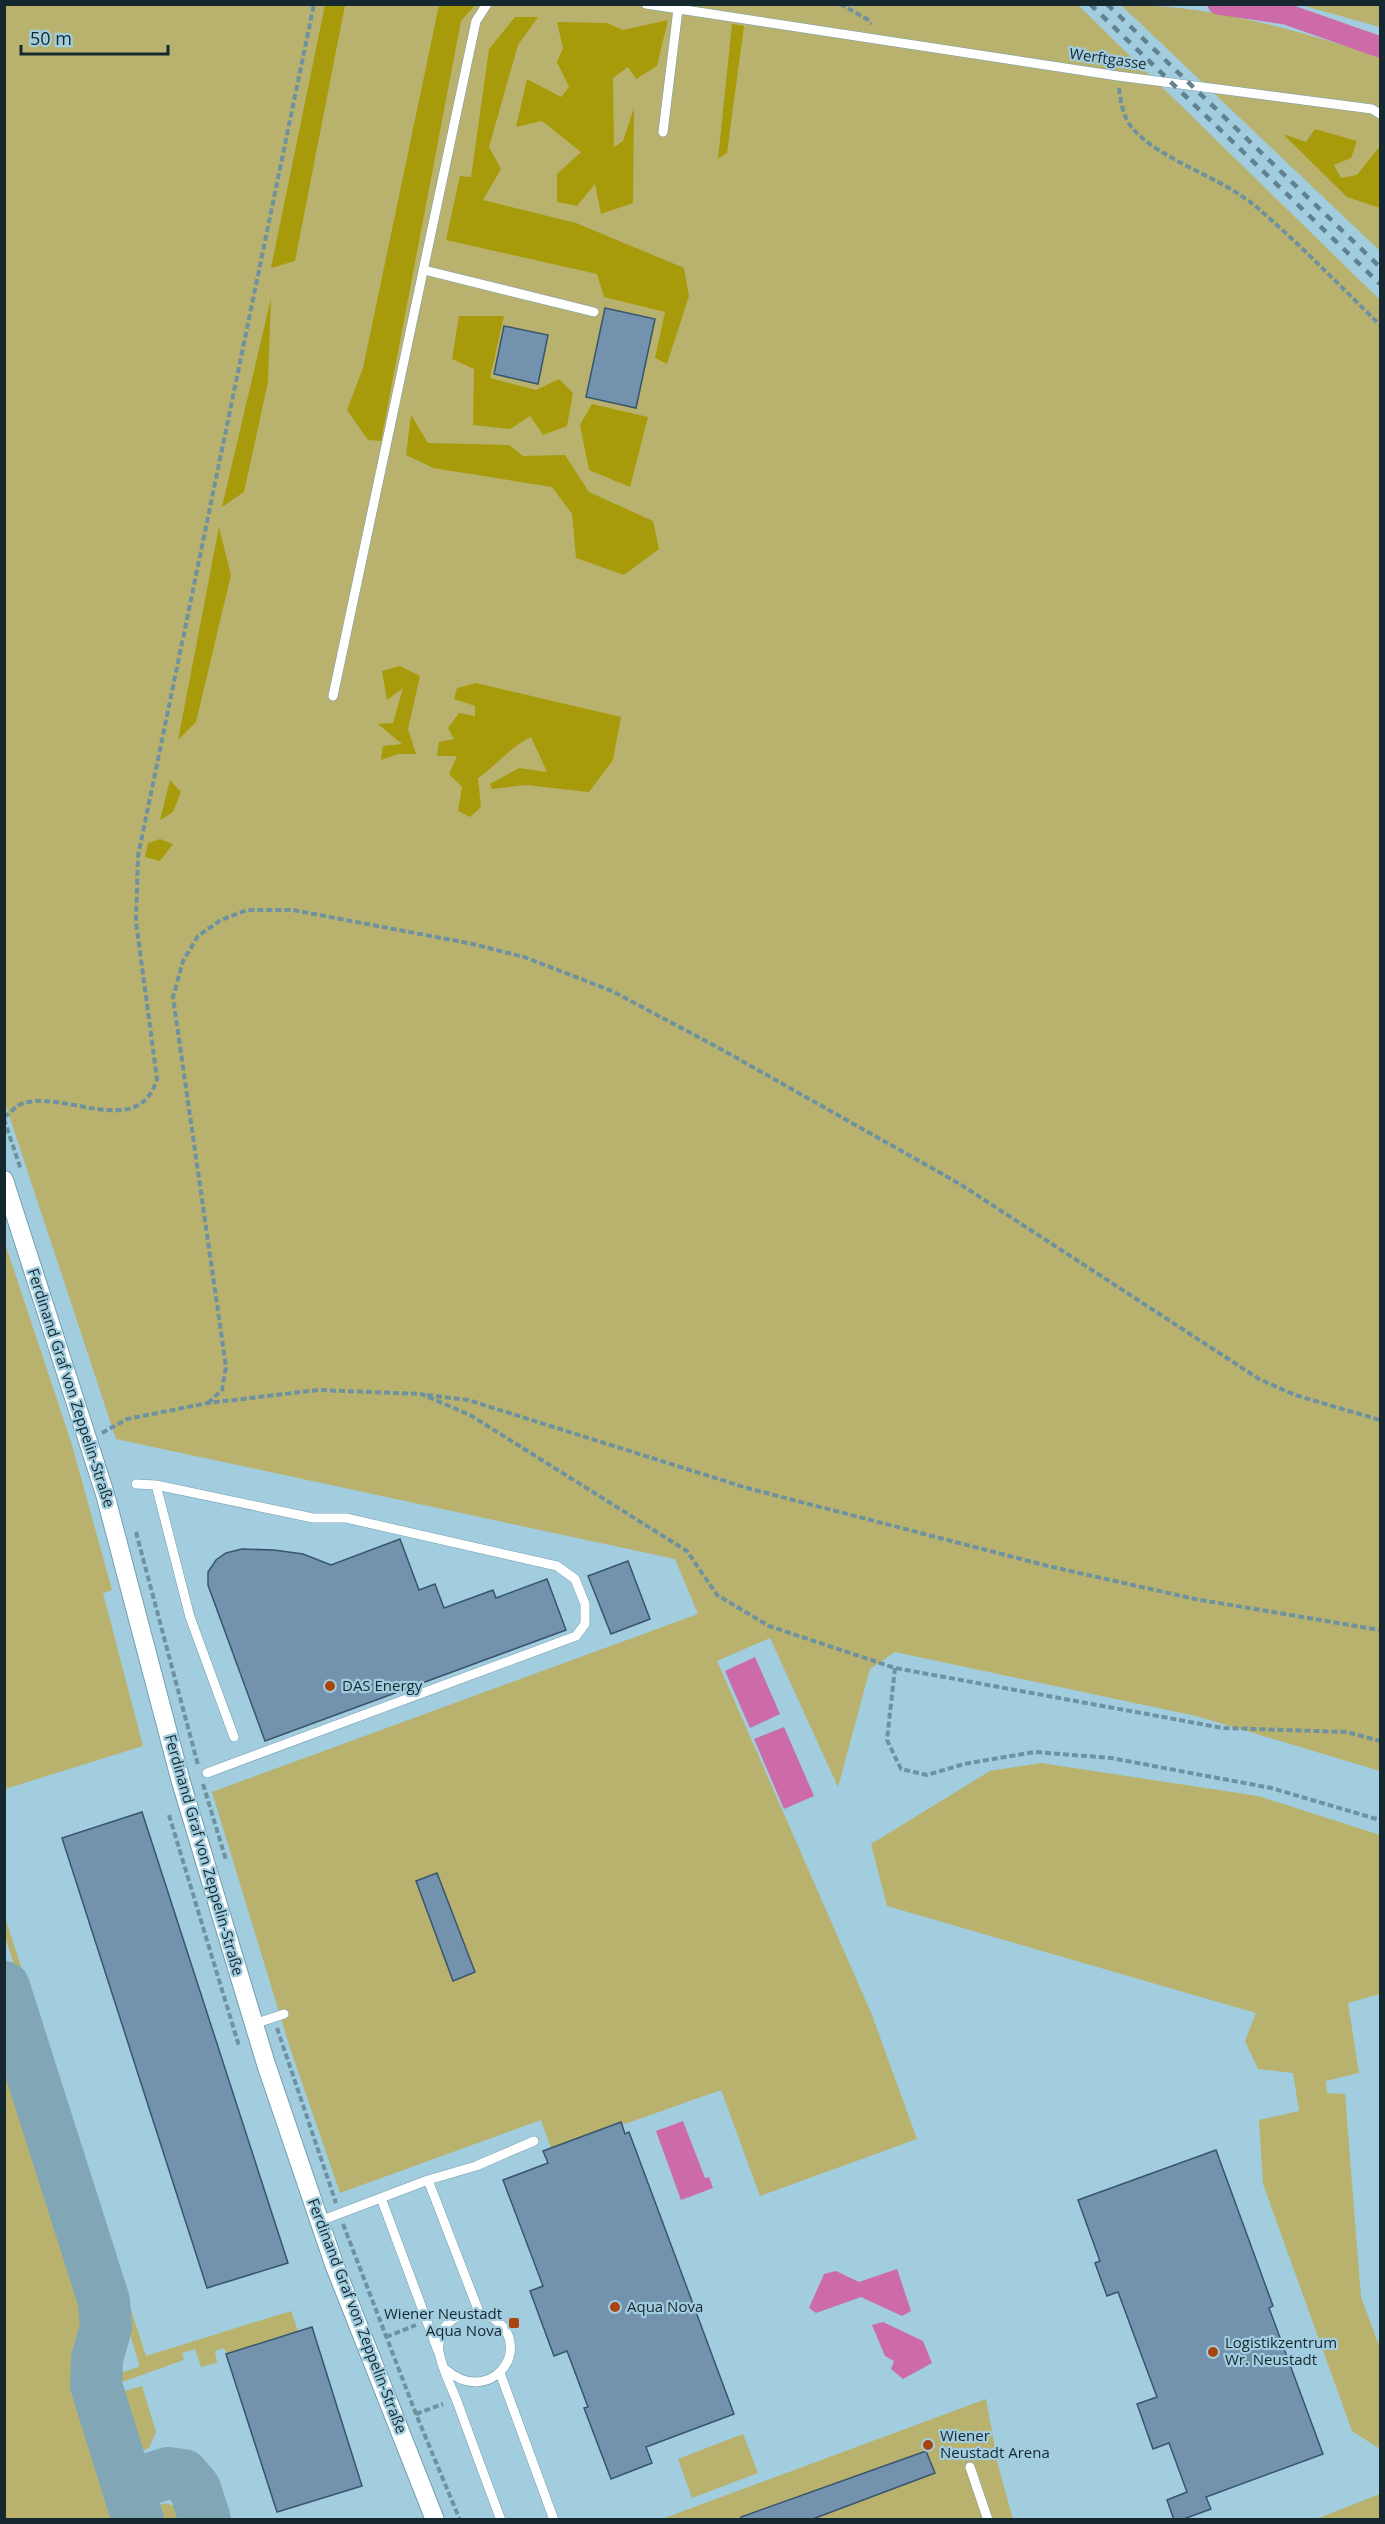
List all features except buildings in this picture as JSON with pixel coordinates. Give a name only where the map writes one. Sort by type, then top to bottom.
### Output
[{"type":"street","name":"Ferdinand Graf von Zeppelin-Straße","points":[[4,1180],[88,1438],[132,1590],[181,1782],[254,2024],[320,2221],[435,2520]]},
{"type":"lane","points":[[333,696],[476,21],[488,4]]},
{"type":"lane","name":"Werftgasse","points":[[646,4],[1118,76],[1372,109],[1380,114]]},
{"type":"lane","points":[[663,132],[678,9]]},
{"type":"lane","points":[[424,270],[594,312]]},
{"type":"lane","points":[[136,1484],[156,1485],[313,1518],[346,1518],[557,1566],[575,1579],[585,1604],[585,1624],[576,1636],[207,1773]]},
{"type":"lane","points":[[156,1485],[190,1617],[234,1737]]},
{"type":"lane","points":[[254,2024],[284,2014]]},
{"type":"lane","points":[[320,2221],[428,2180],[476,2166],[534,2141]]},
{"type":"lane","points":[[428,2180],[479,2312]]},
{"type":"lane","points":[[381,2198],[501,2520]]},
{"type":"lane","points":[[439,2352],[443,2330],[452,2320],[465,2313],[479,2312],[492,2316],[503,2326],[511,2347],[508,2361],[500,2373],[484,2382],[469,2383],[453,2376],[445,2369]]},
{"type":"lane","points":[[500,2373],[554,2520]]},
{"type":"lane","points":[[970,2468],[988,2520]]},
{"type":"path","points":[[23,1175],[4,1118],[19,1106],[40,1101],[109,1111],[128,1109],[144,1102],[154,1090],[157,1079],[136,922],[138,856],[314,4]]},
{"type":"path","points":[[840,4],[867,19],[886,40]]},
{"type":"path","points":[[1118,76],[1121,108],[1134,130],[1158,149],[1213,178],[1254,204],[1380,325]]},
{"type":"path","points":[[208,1402],[222,1390],[226,1367],[173,997],[183,961],[198,936],[221,920],[247,910],[293,910],[483,946],[524,957],[612,991],[719,1048],[960,1184],[1259,1379],[1295,1395],[1380,1420]]},
{"type":"path","points":[[88,1438],[106,1432],[127,1419],[208,1402],[318,1390],[421,1395],[468,1400],[747,1488],[1048,1566],[1195,1599],[1380,1630]]},
{"type":"path","points":[[421,1395],[470,1415],[687,1551],[717,1595],[769,1626],[895,1668],[1223,1728],[1347,1732],[1380,1741]]},
{"type":"path","points":[[102,1421],[106,1432]]},
{"type":"path","points":[[136,1531],[201,1775],[227,1863]]},
{"type":"path","points":[[895,1668],[887,1740],[901,1769],[927,1775],[964,1764],[1035,1752],[1111,1758],[1270,1788],[1380,1820]]},
{"type":"path","points":[[273,2018],[339,2214],[416,2414],[460,2520]]},
{"type":"path","points":[[386,2337],[427,2321]]},
{"type":"path","points":[[416,2414],[456,2399]]},
{"type":"shaded area","points":[[4,5],[1078,5],[1380,300],[1380,1771],[1196,1716],[895,1652],[870,1669],[838,1787],[770,1638],[717,1661],[872,2015],[917,2139],[760,2196],[721,2090],[622,2125],[621,2122],[551,2148],[541,2120],[340,2193],[290,2048],[212,1792],[698,1614],[675,1559],[116,1439],[5,1103]]},
{"type":"shaded area","points":[[325,5],[345,5],[295,261],[271,268]]},
{"type":"shaded area","points":[[439,5],[475,5],[461,21],[381,441],[368,440],[347,410],[363,368]]},
{"type":"shaded area","points":[[1121,5],[1187,9],[1252,20],[1380,57],[1380,251]]},
{"type":"shaded area","points":[[1301,5],[1380,5],[1380,27]]},
{"type":"shaded area","points":[[515,17],[538,17],[518,45],[489,147],[501,169],[483,200],[576,223],[684,268],[689,296],[667,364],[655,358],[665,312],[604,297],[597,274],[446,240],[460,176],[471,177],[489,49]]},
{"type":"shaded area","points":[[668,20],[657,66],[636,79],[628,67],[613,78],[614,147],[623,141],[634,108],[633,203],[601,214],[595,184],[577,206],[557,202],[557,174],[581,152],[542,121],[516,127],[527,79],[561,97],[569,87],[557,62],[563,48],[557,22],[607,23],[623,30]]},
{"type":"shaded area","points":[[732,24],[744,26],[727,153],[718,159]]},
{"type":"shaded area","points":[[1315,129],[1357,141],[1351,158],[1334,165],[1341,178],[1357,175],[1380,146],[1380,208],[1347,197],[1283,134],[1306,142]]},
{"type":"shaded area","points":[[271,298],[268,382],[244,492],[222,507]]},
{"type":"shaded area","points":[[459,316],[504,316],[490,378],[536,390],[559,379],[573,393],[567,426],[543,435],[530,416],[510,429],[473,425],[474,369],[452,359]]},
{"type":"shaded area","points":[[592,404],[648,417],[630,487],[589,470],[580,425]]},
{"type":"shaded area","points":[[411,415],[428,443],[509,445],[523,456],[565,455],[589,492],[653,521],[659,549],[624,575],[576,558],[572,514],[552,487],[433,468],[406,455]]},
{"type":"shaded area","points":[[219,527],[231,575],[196,722],[178,740]]},
{"type":"shaded area","points":[[400,666],[420,676],[408,729],[416,754],[398,754],[381,760],[383,746],[402,744],[378,724],[393,723],[403,688],[387,700],[382,671]]},
{"type":"shaded area","points":[[476,683],[621,717],[613,760],[589,792],[526,785],[492,789],[490,784],[519,768],[547,772],[531,737],[478,778],[481,807],[470,817],[458,811],[462,787],[449,774],[457,756],[437,756],[439,742],[454,739],[448,728],[459,713],[475,716],[475,706],[454,699],[457,688]]},
{"type":"shaded area","points":[[170,780],[181,792],[173,812],[160,820]]},
{"type":"shaded area","points":[[160,839],[173,844],[160,861],[145,857],[148,843]]},
{"type":"shaded area","points":[[4,1240],[72,1445],[112,1590],[103,1593],[143,1746],[5,1789]]},
{"type":"shaded area","points":[[755,1657],[780,1714],[750,1728],[725,1671]]},
{"type":"shaded area","points":[[784,1727],[814,1796],[784,1809],[754,1739]]},
{"type":"shaded area","points":[[1041,1763],[1258,1796],[1380,1835],[1380,1994],[1348,2003],[1359,2073],[1326,2081],[1327,2093],[1345,2094],[1361,2297],[1380,2348],[1380,2449],[1352,2431],[1263,2184],[1259,2120],[1299,2111],[1293,2073],[1258,2069],[1245,2041],[1256,2013],[887,1906],[871,1844],[990,1771]]},
{"type":"shaded area","points":[[4,1914],[55,2072],[52,2075],[48,2074],[5,1936]]},
{"type":"shaded area","points":[[5,2036],[90,2306],[81,2327],[77,2350],[78,2380],[122,2519],[5,2519]]},
{"type":"shaded area","points":[[683,2121],[705,2178],[709,2177],[713,2188],[681,2200],[656,2131]]},
{"type":"shaded area","points":[[79,2159],[83,2162],[146,2356],[291,2311],[298,2331],[227,2354],[224,2348],[215,2351],[217,2363],[201,2367],[195,2349],[182,2353],[184,2360],[122,2382],[125,2391],[142,2386],[156,2432],[149,2448],[145,2450],[134,2447],[129,2441],[115,2399],[114,2390],[118,2374],[138,2367],[139,2364],[77,2163]]},
{"type":"shaded area","points":[[897,2269],[911,2311],[902,2316],[861,2297],[816,2313],[809,2308],[824,2274],[836,2271],[859,2282]]},
{"type":"shaded area","points":[[883,2322],[923,2341],[932,2363],[903,2379],[891,2369],[894,2361],[885,2356],[872,2325]]},
{"type":"shaded area","name":"Wiener Neustadt Arena","points":[[986,2399],[998,2465],[1013,2519],[659,2520]]},
{"type":"shaded area","points":[[743,2434],[758,2473],[692,2498],[678,2459]]},
{"type":"shaded area","points":[[1380,2494],[1380,2519],[1316,2519]]},
{"type":"shaded area","points":[[166,2503],[176,2507],[184,2519],[154,2519],[160,2505]]},
{"type":"waterway","points":[[1218,4],[1286,14],[1380,47]]},
{"type":"taxiway","points":[[4,1987],[104,2301],[106,2327],[97,2359],[96,2385],[138,2520]]},
{"type":"taxiway","points":[[127,2486],[168,2473],[183,2475],[195,2489],[205,2520]]},
{"type":"railway","points":[[1090,4],[1380,284]]},
{"type":"railway","points":[[1107,4],[1380,267]]},
{"type":"place","name":"DAS Energy","points":[[330,1686]]},
{"type":"place","name":"Aqua Nova","points":[[615,2307]]},
{"type":"place","name":"Wiener Neustadt Aqua Nova","points":[[514,2323]]},
{"type":"place","name":"Logistikzentrum Wr. Neustadt","points":[[1213,2352]]},
{"type":"place","name":"Wiener Neustadt Arena","points":[[928,2445]]}]
